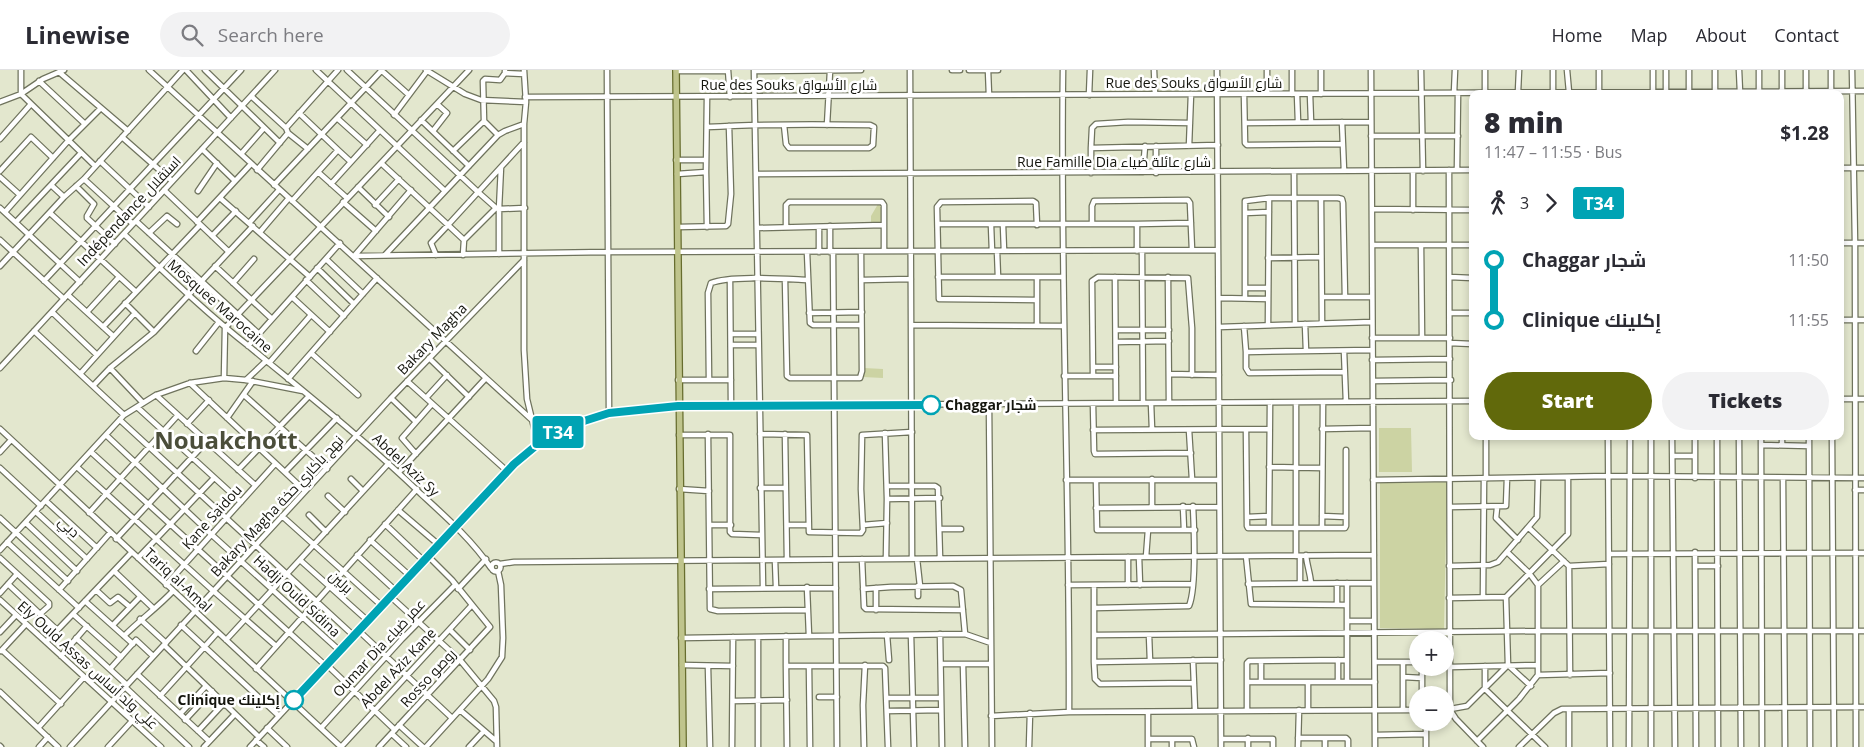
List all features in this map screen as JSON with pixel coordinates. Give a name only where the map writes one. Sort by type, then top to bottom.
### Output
[{"type":"main road","points":[[676,70],[683,747]]},
{"type":"street","points":[[21,70],[21,94],[95,166]]},
{"type":"street","points":[[46,70],[46,77]]},
{"type":"street","points":[[0,102],[21,94],[46,77],[64,70]]},
{"type":"street","points":[[150,70],[199,114],[250,164],[340,243],[532,420]]},
{"type":"street","points":[[0,266],[64,197],[84,179],[184,70],[232,118]]},
{"type":"street","points":[[206,70],[280,143]]},
{"type":"street","name":"Indépendance استقلال","points":[[0,368],[275,70]]},
{"type":"street","points":[[316,70],[445,191]]},
{"type":"street","points":[[257,170],[280,143],[299,113],[338,70]]},
{"type":"street","points":[[347,70],[498,209]]},
{"type":"street","points":[[274,185],[382,70],[409,95]]},
{"type":"street","points":[[224,378],[225,328],[469,70]]},
{"type":"street","points":[[606,70],[609,413]]},
{"type":"street","points":[[676,70],[728,70],[730,96]]},
{"type":"street","points":[[763,587],[754,71],[860,70]]},
{"type":"street","points":[[910,70],[912,498],[915,559],[919,586],[918,596]]},
{"type":"street","points":[[952,70],[998,70]]},
{"type":"street","points":[[988,70],[989,95]]},
{"type":"street","points":[[1063,70],[1064,404],[1068,557],[1069,712]]},
{"type":"street","points":[[1089,95],[1090,70]]},
{"type":"street","points":[[1154,70],[1155,94]]},
{"type":"street","points":[[1217,70],[1221,747]]},
{"type":"street","points":[[1267,70],[1267,94]]},
{"type":"street","points":[[1292,70],[1298,122]]},
{"type":"street","points":[[1321,70],[1321,94]]},
{"type":"street","points":[[1371,70],[1375,747]]},
{"type":"street","points":[[1421,70],[1423,171]]},
{"type":"street","points":[[1455,70],[1458,170]]},
{"type":"street","points":[[1485,70],[1487,90]]},
{"type":"street","points":[[1516,90],[1519,70]]},
{"type":"street","points":[[1553,70],[1553,90]]},
{"type":"street","points":[[1567,70],[1569,90]]},
{"type":"street","points":[[1599,70],[1599,90]]},
{"type":"street","points":[[1653,70],[1653,90]]},
{"type":"street","points":[[1666,70],[1666,90]]},
{"type":"street","points":[[1689,70],[1689,90]]},
{"type":"street","points":[[1715,70],[1715,90]]},
{"type":"street","points":[[1739,70],[1740,90]]},
{"type":"street","points":[[1759,70],[1759,90]]},
{"type":"street","points":[[1782,70],[1782,90]]},
{"type":"street","points":[[1806,70],[1806,90]]},
{"type":"street","points":[[1831,70],[1831,90]]},
{"type":"street","points":[[1852,70],[1855,243],[1856,747]]},
{"type":"street","points":[[44,281],[238,71]]},
{"type":"street","points":[[394,115],[427,71],[469,95],[484,101]]},
{"type":"street","points":[[828,124],[830,71]]},
{"type":"street","points":[[59,72],[128,131]]},
{"type":"street","points":[[498,135],[484,121],[484,80],[500,80],[505,72],[524,72],[525,368],[527,399],[538,444]]},
{"type":"street","points":[[39,81],[85,124]]},
{"type":"street","name":"Rue des Souks شارع الأسواق","points":[[1844,91],[1864,90]]},
{"type":"street","name":"Rue des Souks شارع الأسواق","points":[[484,101],[606,97],[1469,93]]},
{"type":"street","points":[[1189,146],[1191,94]]},
{"type":"street","points":[[1244,94],[1245,143],[1248,146],[1343,144]]},
{"type":"street","points":[[1310,94],[1311,122]]},
{"type":"street","points":[[251,96],[308,149]]},
{"type":"street","points":[[707,97],[707,227]]},
{"type":"street","points":[[0,139],[31,104]]},
{"type":"street","points":[[432,131],[447,113],[437,104]]},
{"type":"street","points":[[5,212],[68,141],[101,108]]},
{"type":"street","points":[[299,113],[351,162]]},
{"type":"street","points":[[337,118],[367,145]]},
{"type":"street","points":[[421,120],[469,166]]},
{"type":"street","points":[[454,150],[484,121]]},
{"type":"street","points":[[1091,173],[1092,128],[1096,124],[1128,122],[1190,123]]},
{"type":"street","points":[[1342,122],[1344,172]]},
{"type":"street","points":[[1245,123],[1371,122]]},
{"type":"street","points":[[385,255],[498,135],[524,124]]},
{"type":"street","points":[[707,127],[729,126],[828,124],[873,126],[873,145],[869,148],[788,148],[784,125]]},
{"type":"street","points":[[678,227],[726,226],[729,223],[729,126]]},
{"type":"street","points":[[240,154],[264,128]]},
{"type":"street","points":[[331,184],[380,130]]},
{"type":"street","points":[[1371,136],[1458,136]]},
{"type":"street","points":[[0,171],[31,137],[53,158]]},
{"type":"street","points":[[122,137],[172,182]]},
{"type":"street","points":[[436,255],[431,243],[524,142]]},
{"type":"street","points":[[1091,148],[1218,145]]},
{"type":"street","points":[[1143,172],[1145,146]]},
{"type":"street","points":[[1156,146],[1156,173]]},
{"type":"street","points":[[202,149],[235,181]]},
{"type":"street","points":[[260,232],[338,150]]},
{"type":"street","points":[[16,222],[80,153]]},
{"type":"street","points":[[676,160],[706,160]]},
{"type":"street","points":[[100,161],[149,207]]},
{"type":"street","points":[[198,191],[217,163]]},
{"type":"street","points":[[381,163],[464,240]]},
{"type":"street","points":[[103,327],[160,268],[250,164]]},
{"type":"street","points":[[499,254],[498,209],[501,167]]},
{"type":"street","points":[[1844,168],[1864,168]]},
{"type":"street","points":[[1449,170],[1451,380],[1450,631]]},
{"type":"street","name":"Rue Famille Dia شارع عائلة ضياء","points":[[756,174],[1217,173],[1469,170]]},
{"type":"street","points":[[1413,171],[1413,210]]},
{"type":"street","points":[[318,172],[376,231]]},
{"type":"street","points":[[677,174],[706,172]]},
{"type":"street","points":[[1294,172],[1295,324]]},
{"type":"street","points":[[0,177],[20,195]]},
{"type":"street","points":[[84,179],[134,223],[149,233],[259,334]]},
{"type":"street","points":[[375,204],[399,179]]},
{"type":"street","points":[[51,185],[64,197]]},
{"type":"street","points":[[76,186],[94,204],[87,216],[115,244]]},
{"type":"street","points":[[358,187],[389,217]]},
{"type":"street","points":[[164,190],[228,251]]},
{"type":"street","points":[[93,386],[110,368],[154,332],[202,281],[279,190]]},
{"type":"street","points":[[354,256],[411,190]]},
{"type":"street","points":[[220,198],[290,259],[344,316]]},
{"type":"street","points":[[1268,325],[1269,198]]},
{"type":"street","points":[[1245,298],[1246,200],[1269,198],[1338,198],[1343,201],[1344,297]]},
{"type":"street","points":[[1321,198],[1322,323]]},
{"type":"street","points":[[1092,224],[1092,206],[1094,201],[1186,199],[1190,201],[1192,250]]},
{"type":"street","points":[[1037,225],[1036,203],[1033,201],[941,202],[937,207],[938,298],[940,300],[1037,300]]},
{"type":"street","points":[[786,227],[786,206],[790,202],[880,202],[884,205],[884,252]]},
{"type":"street","points":[[0,208],[80,282]]},
{"type":"street","points":[[463,255],[464,240],[498,209],[525,208]]},
{"type":"street","points":[[1372,209],[1469,210]]},
{"type":"street","points":[[212,236],[236,211]]},
{"type":"street","points":[[1245,213],[1269,212]]},
{"type":"street","points":[[50,213],[136,292]]},
{"type":"street","points":[[149,233],[168,216],[177,224]]},
{"type":"street","points":[[938,224],[1190,223]]},
{"type":"street","points":[[1137,224],[1142,277],[1143,403]]},
{"type":"street","points":[[756,228],[884,225]]},
{"type":"street","points":[[991,225],[998,277]]},
{"type":"street","points":[[1004,225],[1004,251]]},
{"type":"street","points":[[830,226],[835,379],[837,747]]},
{"type":"street","points":[[819,227],[819,252]]},
{"type":"street","name":"Mosquee Marocaine","points":[[124,234],[225,328],[304,392]]},
{"type":"street","points":[[0,240],[64,299]]},
{"type":"street","points":[[248,346],[340,243]]},
{"type":"street","points":[[1844,243],[1864,243]]},
{"type":"street","points":[[1372,245],[1469,245]]},
{"type":"street","points":[[1421,245],[1422,338]]},
{"type":"street","points":[[354,256],[499,254],[524,257],[607,252],[1218,250]]},
{"type":"street","points":[[807,252],[811,324],[862,325]]},
{"type":"street","points":[[785,279],[787,376],[790,378],[861,378],[861,252]]},
{"type":"street","name":"Bakary Magha","points":[[358,435],[524,257]]},
{"type":"street","points":[[1268,258],[1321,257]]},
{"type":"street","points":[[232,283],[254,259]]},
{"type":"street","points":[[326,259],[363,294]]},
{"type":"street","points":[[215,266],[272,319]]},
{"type":"street","points":[[317,268],[354,304]]},
{"type":"street","points":[[87,312],[119,277]]},
{"type":"street","points":[[938,277],[1063,277]]},
{"type":"street","points":[[1037,277],[1037,326]]},
{"type":"street","points":[[1093,376],[1092,280],[1098,277],[1187,277],[1189,280],[1192,328],[1192,375]]},
{"type":"street","points":[[1115,277],[1116,403]]},
{"type":"street","points":[[1168,277],[1169,403]]},
{"type":"street","points":[[288,379],[377,278]]},
{"type":"street","points":[[708,379],[708,289],[714,282],[757,278],[808,280]]},
{"type":"street","points":[[1450,278],[1469,278]]},
{"type":"street","points":[[862,280],[911,279]]},
{"type":"street","points":[[730,280],[732,406]]},
{"type":"street","points":[[1245,288],[1268,288]]},
{"type":"street","points":[[68,295],[113,336]]},
{"type":"street","points":[[292,297],[330,332]]},
{"type":"street","points":[[1322,297],[1372,297]]},
{"type":"street","points":[[1219,298],[1268,298]]},
{"type":"street","points":[[125,303],[154,332]]},
{"type":"street","points":[[52,312],[97,356]]},
{"type":"street","points":[[809,314],[862,312]]},
{"type":"street","points":[[80,374],[135,313]]},
{"type":"street","points":[[1450,313],[1469,313]]},
{"type":"street","points":[[246,380],[267,362],[311,315]]},
{"type":"street","points":[[1844,320],[1864,320]]},
{"type":"street","points":[[196,351],[219,322]]},
{"type":"street","points":[[1219,327],[1372,322]]},
{"type":"street","points":[[1305,324],[1306,351]]},
{"type":"street","points":[[911,325],[1064,326]]},
{"type":"street","points":[[1244,326],[1246,370],[1252,374],[1344,372]]},
{"type":"street","points":[[1116,330],[1169,330]]},
{"type":"street","points":[[34,331],[124,416]]},
{"type":"street","points":[[731,334],[758,334]]},
{"type":"street","points":[[1372,338],[1422,338],[1469,344]]},
{"type":"street","points":[[1116,342],[1169,342]]},
{"type":"street","points":[[732,345],[758,345]]},
{"type":"street","points":[[1344,350],[1346,402]]},
{"type":"street","points":[[1246,352],[1372,350]]},
{"type":"street","points":[[311,353],[358,395]]},
{"type":"street","points":[[429,358],[469,397]]},
{"type":"street","points":[[1372,360],[1450,359]]},
{"type":"street","points":[[1093,367],[1116,367]]},
{"type":"street","points":[[110,368],[143,403]]},
{"type":"street","points":[[1169,374],[1219,375]]},
{"type":"street","points":[[426,398],[447,375]]},
{"type":"street","points":[[1064,376],[1116,376]]},
{"type":"street","points":[[0,550],[124,416],[156,395],[190,383],[224,378],[253,381],[304,392]]},
{"type":"street","points":[[399,472],[486,378]]},
{"type":"street","points":[[678,380],[732,380]]},
{"type":"street","points":[[1373,381],[1451,380]]},
{"type":"street","points":[[227,418],[253,381]]},
{"type":"street","points":[[407,381],[507,471]]},
{"type":"street","points":[[190,383],[305,491]]},
{"type":"street","name":"Abdel Aziz Sy","points":[[304,392],[358,435],[399,472],[456,526],[491,568]]},
{"type":"street","points":[[156,395],[255,485]]},
{"type":"street","points":[[244,395],[327,469]]},
{"type":"street","points":[[238,470],[309,396]]},
{"type":"street","points":[[391,398],[416,422]]},
{"type":"street","points":[[1844,399],[1864,399]]},
{"type":"street","points":[[188,424],[208,400]]},
{"type":"street","points":[[250,747],[507,471],[538,444],[571,426],[609,413],[678,406],[1469,401]]},
{"type":"street","points":[[1322,402],[1322,528]]},
{"type":"street","points":[[1152,403],[1152,430]]},
{"type":"street","points":[[1268,527],[1270,403]]},
{"type":"street","points":[[1296,403],[1296,528],[1300,583]]},
{"type":"street","points":[[416,454],[402,438],[432,404]]},
{"type":"street","points":[[989,404],[992,747]]},
{"type":"street","points":[[1093,404],[1094,451],[1096,454],[1191,453]]},
{"type":"street","points":[[137,406],[241,502]]},
{"type":"street","points":[[89,513],[178,415]]},
{"type":"street","points":[[285,472],[337,418]]},
{"type":"street","points":[[120,420],[354,636]]},
{"type":"street","points":[[1322,429],[1373,428]]},
{"type":"street","name":"Tariq al-Amal","points":[[0,429],[341,747]]},
{"type":"street","points":[[1093,430],[1269,429]]},
{"type":"street","points":[[1189,430],[1192,479]]},
{"type":"street","points":[[1246,430],[1248,528],[1344,528],[1346,517],[1346,450]]},
{"type":"street","points":[[760,434],[806,434],[808,436],[808,525],[810,533],[861,533],[863,530],[863,434],[912,432]]},
{"type":"street","points":[[885,433],[887,486],[886,559]]},
{"type":"street","points":[[679,434],[727,434],[730,437],[730,532],[732,534],[761,535]]},
{"type":"street","points":[[708,434],[710,607],[714,611],[808,610]]},
{"type":"street","points":[[785,434],[787,560]]},
{"type":"street","name":"Hadji Ould Sidina","points":[[106,435],[212,535],[340,651]]},
{"type":"street","name":"Bakary Magha نهج باكاري حخة","points":[[70,747],[358,435]]},
{"type":"street","points":[[0,452],[11,440]]},
{"type":"street","points":[[1483,597],[1486,440]]},
{"type":"street","points":[[1608,440],[1610,747]]},
{"type":"street","points":[[1630,440],[1630,747]]},
{"type":"street","points":[[1651,440],[1651,747]]},
{"type":"street","points":[[1672,440],[1675,747]]},
{"type":"street","points":[[1695,440],[1695,478]]},
{"type":"street","points":[[1717,440],[1718,747]]},
{"type":"street","points":[[1739,440],[1741,747]]},
{"type":"street","points":[[1761,440],[1762,747]]},
{"type":"street","points":[[1782,440],[1782,445]]},
{"type":"street","points":[[1809,440],[1810,747]]},
{"type":"street","points":[[1832,440],[1834,747]]},
{"type":"street","points":[[116,539],[149,506],[163,488],[207,441]]},
{"type":"street","points":[[1761,445],[1809,446]]},
{"type":"street","points":[[90,452],[374,710],[406,747]]},
{"type":"street","points":[[1673,456],[1694,456]]},
{"type":"street","points":[[226,640],[389,463]]},
{"type":"street","name":"Kane Saidou","points":[[166,585],[275,464]]},
{"type":"street","points":[[77,466],[276,646]]},
{"type":"street","points":[[1269,467],[1321,468]]},
{"type":"street","points":[[0,468],[41,506]]},
{"type":"street","points":[[1373,480],[1609,476],[1864,478]]},
{"type":"street","points":[[138,558],[214,478]]},
{"type":"street","points":[[1450,507],[1504,507],[1507,504],[1507,478]]},
{"type":"street","points":[[1450,566],[1494,564],[1507,552],[1538,516],[1538,478]]},
{"type":"street","points":[[1454,709],[1466,706],[1508,666],[1506,597],[1568,534],[1568,478]]},
{"type":"street","points":[[1784,478],[1785,747]]},
{"type":"street","points":[[350,479],[364,491]]},
{"type":"street","points":[[1152,479],[1152,507]]},
{"type":"street","points":[[1066,480],[1219,480]]},
{"type":"street","points":[[1096,480],[1097,530],[1195,530]]},
{"type":"street","points":[[887,486],[912,485],[936,486],[938,488],[940,498],[940,558]]},
{"type":"street","points":[[760,488],[785,488]]},
{"type":"street","points":[[679,489],[709,491]]},
{"type":"street","points":[[256,669],[384,524],[417,490]]},
{"type":"street","points":[[1855,490],[1864,490]]},
{"type":"street","points":[[328,496],[345,512]]},
{"type":"street","points":[[887,499],[940,498]]},
{"type":"street","points":[[46,501],[97,548]]},
{"type":"street","points":[[1183,506],[1184,530]]},
{"type":"street","points":[[1094,608],[1188,606],[1190,604],[1193,584],[1195,530],[1193,506]]},
{"type":"street","points":[[1096,508],[1219,506]]},
{"type":"street","points":[[1497,508],[1496,518],[1518,540]]},
{"type":"street","points":[[398,510],[439,545]]},
{"type":"street","name":"دبي","points":[[36,512],[87,559]]},
{"type":"street","points":[[282,516],[382,606]]},
{"type":"street","points":[[309,516],[326,532]]},
{"type":"street","points":[[1247,516],[1269,516]]},
{"type":"street","points":[[1322,516],[1346,517]]},
{"type":"street","points":[[0,518],[68,581]]},
{"type":"street","points":[[26,523],[77,571]]},
{"type":"street","points":[[863,525],[887,523]]},
{"type":"street","points":[[384,524],[424,561]]},
{"type":"street","points":[[709,525],[731,525]]},
{"type":"street","points":[[786,526],[808,525]]},
{"type":"street","points":[[940,529],[961,528]]},
{"type":"street","points":[[1529,528],[1569,566],[1570,674]]},
{"type":"street","points":[[1146,557],[1148,530]]},
{"type":"street","points":[[59,590],[110,533]]},
{"type":"street","points":[[370,540],[410,576]]},
{"type":"street","points":[[7,542],[79,608]]},
{"type":"street","points":[[1477,741],[1508,711],[1538,676],[1538,585],[1529,573],[1507,552]]},
{"type":"street","points":[[1609,554],[1695,552],[1864,553]]},
{"type":"street","points":[[1695,552],[1696,747]]},
{"type":"street","points":[[46,642],[131,553]]},
{"type":"street","points":[[357,555],[396,591]]},
{"type":"street","points":[[1306,555],[1307,566],[1310,572],[1310,583]]},
{"type":"street","points":[[486,560],[497,563],[587,560],[1374,555]]},
{"type":"street","points":[[428,556],[472,605]]},
{"type":"street","points":[[1246,556],[1249,602],[1252,605],[1347,605]]},
{"type":"street","points":[[1128,557],[1128,585]]},
{"type":"street","points":[[1139,557],[1140,585]]},
{"type":"street","points":[[0,558],[50,605],[40,614]]},
{"type":"street","points":[[862,559],[865,608],[876,610],[963,610]]},
{"type":"street","name":"برلين","points":[[300,560],[368,621]]},
{"type":"street","name":"Oumar Dia عمر ضياء","points":[[321,728],[418,622],[486,560]]},
{"type":"street","points":[[775,560],[776,588]]},
{"type":"street","points":[[1538,585],[1564,561]]},
{"type":"street","points":[[497,563],[491,568],[498,571]]},
{"type":"street","points":[[399,725],[424,747],[482,686],[496,668],[503,654],[501,585],[498,571],[500,567],[497,563]]},
{"type":"street","points":[[1569,566],[1609,564]]},
{"type":"street","points":[[1695,566],[1718,566]]},
{"type":"street","points":[[114,571],[154,609]]},
{"type":"street","points":[[0,594],[17,574]]},
{"type":"street","points":[[1248,584],[1374,582]]},
{"type":"street","points":[[1337,583],[1337,605]]},
{"type":"street","points":[[1347,583],[1347,682]]},
{"type":"street","points":[[8,584],[57,630]]},
{"type":"street","points":[[1068,585],[1193,584]]},
{"type":"street","points":[[863,589],[919,586],[959,587],[961,590],[964,634]]},
{"type":"street","points":[[1094,586],[1095,679],[1100,684],[1194,683]]},
{"type":"street","points":[[709,589],[763,587],[836,588]]},
{"type":"street","points":[[807,587],[809,636]]},
{"type":"street","points":[[876,588],[876,610]]},
{"type":"street","points":[[96,590],[110,603],[118,597],[130,607]]},
{"type":"street","points":[[124,636],[140,619],[173,591]]},
{"type":"street","points":[[390,596],[460,660],[496,704],[497,744]]},
{"type":"street","points":[[113,625],[140,597]]},
{"type":"street","points":[[1450,598],[1506,597]]},
{"type":"street","name":"Ely Ould Assas علي ولد أساس","points":[[0,600],[160,747]]},
{"type":"street","points":[[85,601],[124,636],[153,656]]},
{"type":"street","name":"Rosso روصو","points":[[379,747],[490,629],[489,623],[472,605]]},
{"type":"street","name":"Abdel Aziz Kane","points":[[341,747],[472,605]]},
{"type":"street","points":[[73,614],[121,657]]},
{"type":"street","points":[[0,631],[16,615]]},
{"type":"street","points":[[140,619],[235,714],[264,747]]},
{"type":"street","points":[[1347,622],[1374,621]]},
{"type":"street","points":[[26,624],[1,651],[61,704]]},
{"type":"street","points":[[182,625],[279,716]]},
{"type":"street","points":[[61,656],[87,626]]},
{"type":"street","points":[[359,630],[452,718]]},
{"type":"street","points":[[450,630],[470,650]]},
{"type":"street","points":[[1454,632],[1864,631]]},
{"type":"street","points":[[1094,635],[1409,632]]},
{"type":"street","points":[[160,696],[217,633]]},
{"type":"street","points":[[940,634],[942,747]]},
{"type":"street","points":[[681,638],[964,634],[991,643]]},
{"type":"street","points":[[887,635],[889,660]]},
{"type":"street","points":[[911,635],[914,747]]},
{"type":"street","points":[[1149,635],[1150,661]]},
{"type":"street","points":[[786,636],[787,747]]},
{"type":"street","points":[[732,747],[733,637]]},
{"type":"street","points":[[758,637],[758,747]]},
{"type":"street","points":[[76,638],[189,747]]},
{"type":"street","points":[[110,669],[135,642]]},
{"type":"street","points":[[1193,660],[1196,711]]},
{"type":"street","points":[[1094,662],[1221,660]]},
{"type":"street","points":[[1338,660],[1338,682]]},
{"type":"street","points":[[1247,710],[1248,662],[1347,660]]},
{"type":"street","points":[[1261,661],[1261,682]]},
{"type":"street","points":[[1374,662],[1409,662]]},
{"type":"street","points":[[1403,662],[1403,710]]},
{"type":"street","points":[[941,664],[991,664]]},
{"type":"street","points":[[963,664],[965,747]]},
{"type":"street","points":[[1454,664],[1538,665]]},
{"type":"street","points":[[682,665],[733,666]]},
{"type":"street","points":[[864,747],[863,705],[865,665]]},
{"type":"street","points":[[786,666],[883,666],[885,668],[888,711],[888,747]]},
{"type":"street","points":[[809,666],[810,747]]},
{"type":"street","points":[[1485,666],[1486,689],[1545,747]]},
{"type":"street","points":[[1508,666],[1531,686]]},
{"type":"street","points":[[708,667],[710,747]]},
{"type":"street","points":[[137,674],[209,741]]},
{"type":"street","points":[[1538,676],[1610,674]]},
{"type":"street","points":[[38,728],[84,677]]},
{"type":"street","points":[[1403,677],[1422,678],[1422,686]]},
{"type":"street","points":[[1247,682],[1375,682]]},
{"type":"street","points":[[1308,682],[1308,710]]},
{"type":"street","points":[[180,714],[206,686]]},
{"type":"street","points":[[185,720],[212,691]]},
{"type":"street","points":[[0,692],[58,747]]},
{"type":"street","points":[[820,697],[837,697]]},
{"type":"street","points":[[887,698],[941,698]]},
{"type":"street","points":[[733,702],[787,700]]},
{"type":"street","points":[[198,731],[224,703]]},
{"type":"street","points":[[1519,747],[1554,713],[1569,708],[1864,707]]},
{"type":"street","points":[[1569,708],[1569,747]]},
{"type":"street","points":[[460,710],[497,744]]},
{"type":"street","points":[[888,711],[941,710]]},
{"type":"street","points":[[1298,747],[1299,710]]},
{"type":"street","points":[[991,716],[1069,712],[1409,710]]},
{"type":"street","points":[[1148,712],[1148,747]]},
{"type":"street","points":[[1029,747],[1030,713]]},
{"type":"street","points":[[204,747],[235,714]]},
{"type":"street","points":[[1454,717],[1483,747]]},
{"type":"street","points":[[108,747],[132,721]]},
{"type":"street","points":[[267,728],[287,747]]},
{"type":"street","points":[[469,747],[484,731]]},
{"type":"street","points":[[1375,735],[1426,734],[1426,747]]},
{"type":"street","points":[[38,747],[48,737]]},
{"type":"street","points":[[1248,738],[1248,747]]},
{"type":"street","points":[[1221,739],[1273,738],[1273,747]]},
{"type":"street","points":[[1298,738],[1346,738],[1348,747]]},
{"type":"street","points":[[1325,738],[1325,747]]},
{"type":"street","points":[[1148,739],[1192,739],[1194,747]]},
{"type":"street","points":[[1172,739],[1172,747]]},
{"type":"street","points":[[48,747],[53,742]]},
{"type":"green space","points":[[878,204],[883,206],[881,224],[871,224],[871,216]]},
{"type":"green space","points":[[864,368],[883,369],[883,378],[863,377]]},
{"type":"green space","points":[[1379,428],[1411,428],[1412,472],[1379,472]]},
{"type":"green space","points":[[1447,482],[1444,629],[1380,628],[1380,483]]},
{"type":"bus line","name":"T34","points":[[294,700],[514,464],[538,444],[571,426],[609,413],[678,406],[931,405]]},
{"type":"place","name":"Chaggar شجار","points":[[931,405]]},
{"type":"place","name":"Clinique إكلينك","points":[[294,700]]},
{"type":"district","name":"Nouakchott","points":[[226,441]]}]
